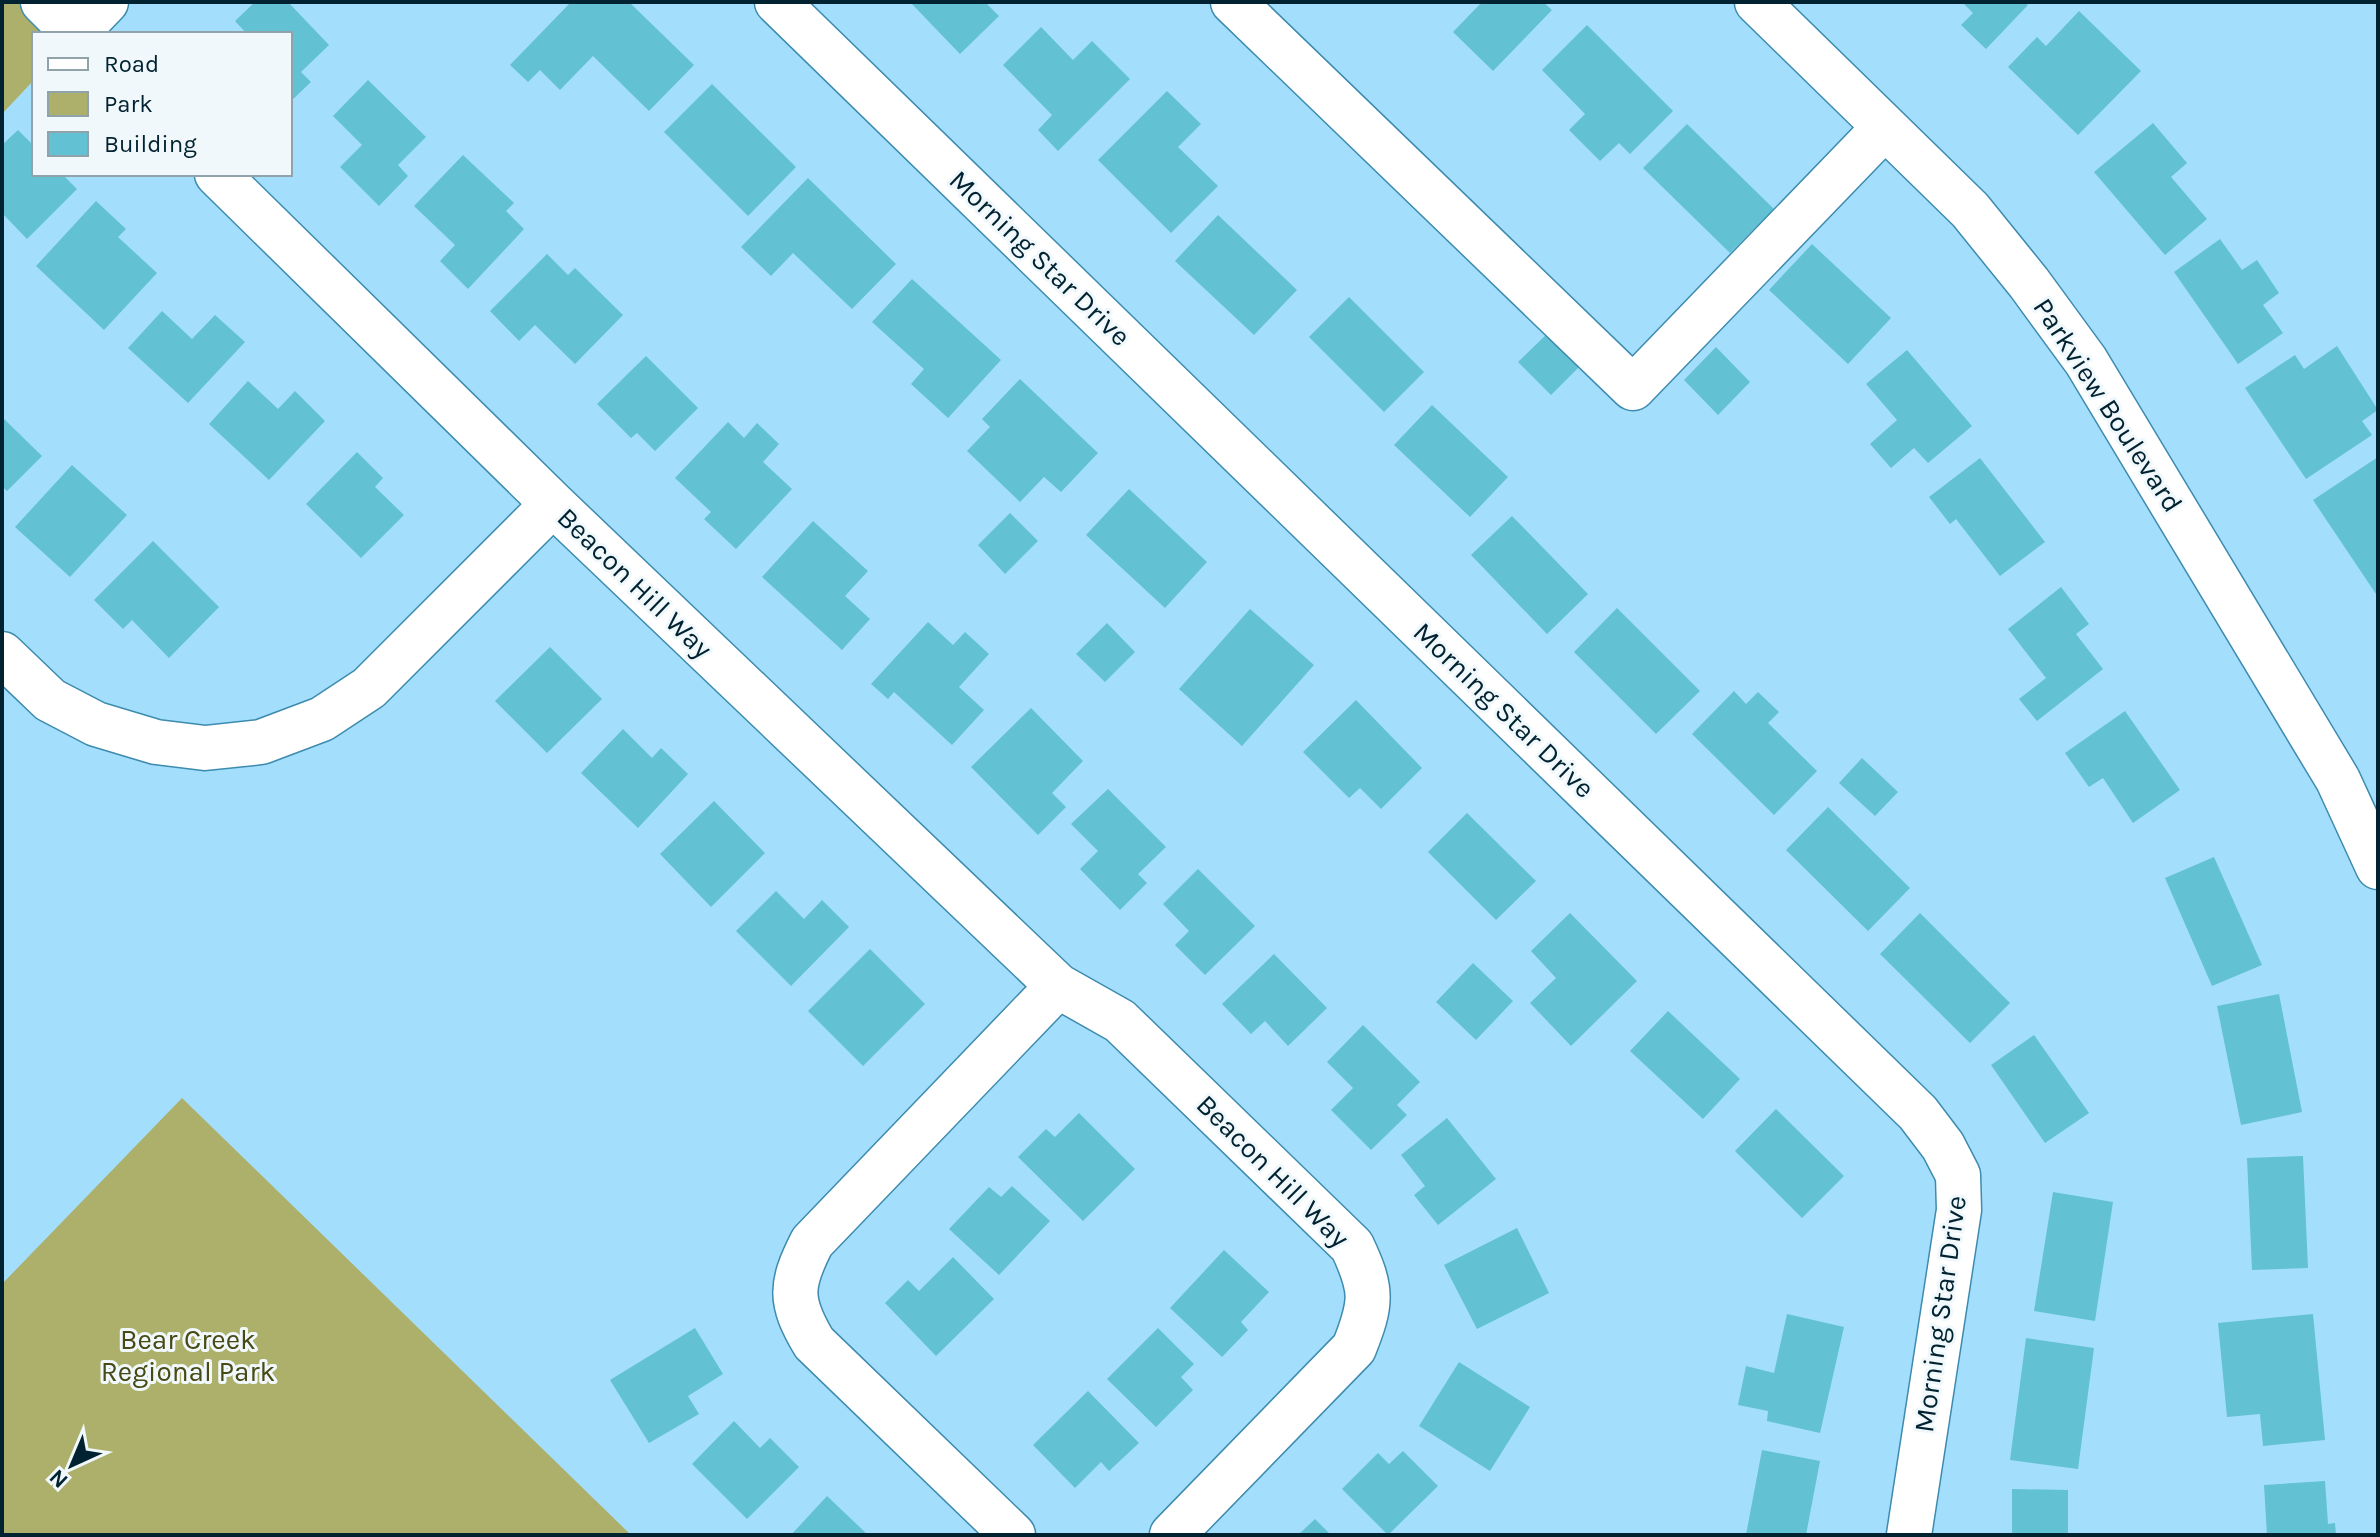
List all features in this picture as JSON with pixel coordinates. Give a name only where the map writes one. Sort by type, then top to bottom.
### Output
[{"type":"street","points":[[43,2],[73,32]]},
{"type":"street","points":[[77,32],[106,2]]},
{"type":"street","name":"Morning Star Drive","points":[[777,2],[1907,1102],[1943,1146],[1958,1175],[1959,1210],[1909,1535]]},
{"type":"street","points":[[1233,2],[1633,388],[1885,127]]},
{"type":"street","name":"Parkview Boulevard","points":[[1757,2],[1970,210],[2086,361],[2338,780],[2378,867]]},
{"type":"street","name":"Beacon Hill Way","points":[[219,176],[553,504],[1058,986],[1120,1021],[1352,1246],[1367,1279],[1368,1314],[1354,1348],[1172,1535]]},
{"type":"street","points":[[2,654],[50,700],[96,724],[156,742],[205,748],[261,742],[322,719],[369,688],[553,504]]},
{"type":"street","points":[[1013,1535],[814,1343],[800,1320],[795,1295],[797,1270],[812,1242],[1058,986]]},
{"type":"green space","points":[[2,2],[43,2],[73,32],[32,32],[32,82],[2,114]]},
{"type":"green space","name":"Bear Creek Regional Park","points":[[182,1098],[631,1535],[2,1535],[2,1284]]},
{"type":"building","points":[[255,2],[288,2],[329,45],[301,72],[311,82],[292,100],[292,32],[245,32],[235,21]]},
{"type":"building","points":[[571,2],[629,2],[694,65],[649,111],[593,56],[560,90],[540,70],[528,82],[510,65]]},
{"type":"building","points":[[910,2],[985,2],[999,16],[960,54]]},
{"type":"building","points":[[1482,2],[1543,2],[1552,10],[1493,71],[1453,32]]},
{"type":"building","points":[[1962,2],[2024,2],[2028,5],[1986,49],[1961,25],[1973,13]]},
{"type":"building","points":[[2079,11],[2141,71],[2078,135],[2008,67],[2037,37],[2046,46]]},
{"type":"building","points":[[1587,25],[1673,111],[1630,154],[1619,143],[1600,161],[1569,130],[1585,114],[1542,70]]},
{"type":"building","points":[[1041,27],[1073,60],[1092,41],[1130,79],[1058,151],[1038,130],[1052,115],[1003,65]]},
{"type":"building","points":[[368,80],[426,137],[398,165],[408,176],[379,206],[340,167],[362,145],[333,116]]},
{"type":"building","points":[[712,84],[796,167],[748,216],[664,132]]},
{"type":"building","points":[[1167,91],[1201,124],[1178,147],[1218,186],[1171,233],[1098,160]]},
{"type":"building","points":[[2153,123],[2187,163],[2171,177],[2207,219],[2165,255],[2094,172]]},
{"type":"building","points":[[1687,124],[1774,209],[1730,253],[1643,168]]},
{"type":"building","points":[[18,130],[32,144],[32,176],[64,176],[77,189],[27,239],[2,213],[2,145]]},
{"type":"building","points":[[463,155],[514,203],[506,211],[524,229],[468,289],[440,261],[455,245],[414,206]]},
{"type":"building","points":[[808,178],[896,264],[852,309],[793,253],[771,276],[741,247]]},
{"type":"building","points":[[96,201],[126,229],[118,237],[157,273],[104,330],[36,266]]},
{"type":"building","points":[[1218,215],[1297,290],[1254,335],[1175,261]]},
{"type":"building","points":[[2220,239],[2242,270],[2257,260],[2279,293],[2263,305],[2283,333],[2238,364],[2174,272]]},
{"type":"building","points":[[1812,244],[1891,318],[1848,364],[1769,290]]},
{"type":"building","points":[[547,254],[568,275],[575,268],[623,315],[575,364],[535,325],[519,341],[490,311]]},
{"type":"building","points":[[912,279],[1001,360],[948,418],[911,384],[924,369],[872,322]]},
{"type":"building","points":[[1349,297],[1424,372],[1384,412],[1309,337]]},
{"type":"building","points":[[162,311],[192,339],[215,315],[245,342],[188,403],[128,348]]},
{"type":"building","points":[[1555,326],[1587,359],[1551,395],[1518,362]]},
{"type":"building","points":[[2337,346],[2378,410],[2362,421],[2372,435],[2306,479],[2245,388],[2295,355],[2304,369]]},
{"type":"building","points":[[1716,347],[1750,382],[1718,415],[1684,380]]},
{"type":"building","points":[[1907,350],[1972,426],[1928,463],[1914,448],[1891,468],[1870,444],[1897,420],[1866,384]]},
{"type":"building","points":[[646,356],[698,408],[655,451],[637,433],[631,438],[597,404]]},
{"type":"building","points":[[1020,379],[1098,453],[1061,492],[1044,477],[1020,502],[967,451],[990,427],[982,419]]},
{"type":"building","points":[[248,381],[278,409],[295,391],[325,421],[269,480],[209,424]]},
{"type":"building","points":[[1432,405],[1508,477],[1470,517],[1394,445]]},
{"type":"building","points":[[2,417],[42,456],[7,491],[2,486]]},
{"type":"building","points":[[728,422],[744,438],[757,423],[779,444],[763,462],[792,489],[736,549],[704,519],[711,512],[675,478]]},
{"type":"building","points":[[357,452],[383,478],[375,487],[404,515],[361,558],[306,504]]},
{"type":"building","points":[[2378,457],[2378,597],[2313,500]]},
{"type":"building","points":[[1980,458],[2045,542],[2000,576],[1956,519],[1950,524],[1929,497]]},
{"type":"building","points":[[72,465],[127,515],[70,577],[15,527]]},
{"type":"building","points":[[1129,489],[1207,562],[1165,608],[1086,535]]},
{"type":"building","points":[[1010,513],[1038,541],[1005,574],[978,545]]},
{"type":"building","points":[[1512,516],[1588,594],[1547,634],[1471,555]]},
{"type":"building","points":[[813,521],[868,571],[845,596],[870,619],[842,650],[762,577]]},
{"type":"building","points":[[153,541],[219,607],[169,658],[132,620],[123,629],[94,600]]},
{"type":"building","points":[[2061,587],[2089,624],[2076,634],[2103,669],[2037,721],[2019,699],[2046,678],[2008,629]]},
{"type":"building","points":[[1617,608],[1700,691],[1656,734],[1574,652]]},
{"type":"building","points":[[1250,609],[1314,665],[1242,746],[1179,689]]},
{"type":"building","points":[[928,622],[953,645],[965,632],[989,654],[959,687],[984,710],[952,745],[894,692],[888,699],[871,684]]},
{"type":"building","points":[[1107,623],[1135,652],[1105,682],[1076,654]]},
{"type":"building","points":[[550,647],[602,699],[547,753],[495,701]]},
{"type":"building","points":[[1734,691],[1746,704],[1758,692],[1779,712],[1768,723],[1817,771],[1774,815],[1692,734]]},
{"type":"building","points":[[1356,700],[1422,768],[1381,809],[1360,788],[1349,798],[1303,752]]},
{"type":"building","points":[[1031,708],[1083,761],[1052,793],[1066,807],[1038,835],[971,767]]},
{"type":"building","points":[[2125,711],[2180,790],[2133,823],[2103,778],[2089,787],[2065,753]]},
{"type":"building","points":[[623,729],[652,758],[661,748],[688,774],[638,828],[581,773]]},
{"type":"building","points":[[1862,758],[1898,792],[1875,816],[1839,783]]},
{"type":"building","points":[[1108,789],[1166,847],[1138,874],[1147,883],[1120,910],[1080,869],[1098,851],[1071,824]]},
{"type":"building","points":[[714,801],[765,853],[711,907],[660,854]]},
{"type":"building","points":[[1828,807],[1910,888],[1868,931],[1786,850]]},
{"type":"building","points":[[1467,813],[1536,881],[1496,920],[1428,852]]},
{"type":"building","points":[[2214,857],[2262,965],[2212,986],[2165,878]]},
{"type":"building","points":[[1198,869],[1255,926],[1205,975],[1175,945],[1189,931],[1163,904]]},
{"type":"building","points":[[776,891],[804,919],[822,900],[849,927],[791,986],[736,931]]},
{"type":"building","points":[[1570,913],[1637,981],[1571,1046],[1530,1003],[1556,978],[1531,951]]},
{"type":"building","points":[[1920,913],[2010,1003],[1970,1043],[1880,954]]},
{"type":"building","points":[[870,949],[925,1004],[863,1066],[808,1011]]},
{"type":"building","points":[[1274,954],[1327,1008],[1288,1046],[1265,1021],[1251,1034],[1222,1004]]},
{"type":"building","points":[[1473,963],[1513,1001],[1476,1040],[1436,1002]]},
{"type":"building","points":[[2279,994],[2302,1112],[2241,1125],[2217,1006]]},
{"type":"building","points":[[1668,1011],[1740,1079],[1703,1119],[1630,1051]]},
{"type":"building","points":[[1363,1025],[1420,1082],[1397,1105],[1407,1115],[1371,1150],[1331,1110],[1353,1088],[1327,1062]]},
{"type":"building","points":[[2034,1035],[2089,1113],[2045,1143],[1991,1065]]},
{"type":"building","points":[[1776,1109],[1844,1176],[1802,1218],[1735,1151]]},
{"type":"building","points":[[1079,1113],[1135,1169],[1083,1221],[1018,1157],[1046,1129],[1055,1137]]},
{"type":"building","points":[[1447,1118],[1496,1179],[1438,1225],[1414,1195],[1425,1186],[1401,1155]]},
{"type":"building","points":[[2303,1156],[2308,1268],[2252,1270],[2247,1158]]},
{"type":"building","points":[[1012,1186],[1050,1221],[999,1275],[949,1229],[989,1187],[1001,1197]]},
{"type":"building","points":[[2053,1192],[2113,1202],[2095,1321],[2034,1311]]},
{"type":"building","points":[[1517,1228],[1549,1293],[1477,1329],[1444,1265]]},
{"type":"building","points":[[1224,1250],[1269,1292],[1241,1322],[1248,1330],[1222,1357],[1170,1308]]},
{"type":"building","points":[[953,1257],[994,1299],[936,1356],[885,1303],[908,1280],[919,1291]]},
{"type":"building","points":[[1787,1314],[1844,1327],[1820,1433],[1767,1421],[1768,1411],[1738,1405],[1746,1366],[1774,1373]]},
{"type":"building","points":[[2313,1314],[2325,1440],[2263,1446],[2260,1414],[2227,1417],[2218,1323]]},
{"type":"building","points":[[695,1328],[723,1374],[688,1396],[699,1414],[649,1443],[610,1380]]},
{"type":"building","points":[[1158,1328],[1194,1364],[1181,1377],[1193,1390],[1156,1427],[1107,1379]]},
{"type":"building","points":[[2026,1338],[2094,1348],[2078,1469],[2010,1460]]},
{"type":"building","points":[[1459,1362],[1530,1407],[1490,1471],[1419,1426]]},
{"type":"building","points":[[1088,1391],[1139,1443],[1109,1471],[1101,1462],[1075,1488],[1033,1445]]},
{"type":"building","points":[[734,1421],[760,1448],[770,1438],[799,1467],[747,1519],[692,1464]]},
{"type":"building","points":[[1762,1450],[1820,1461],[1806,1535],[1746,1535]]},
{"type":"building","points":[[1403,1451],[1438,1486],[1388,1535],[1342,1489],[1378,1453],[1389,1464]]},
{"type":"building","points":[[2325,1481],[2328,1524],[2335,1523],[2336,1535],[2267,1535],[2264,1485]]},
{"type":"building","points":[[2012,1489],[2068,1490],[2068,1535],[2012,1535]]},
{"type":"building","points":[[827,1496],[868,1535],[791,1535]]},
{"type":"building","points":[[1315,1519],[1331,1535],[1298,1535]]}]
